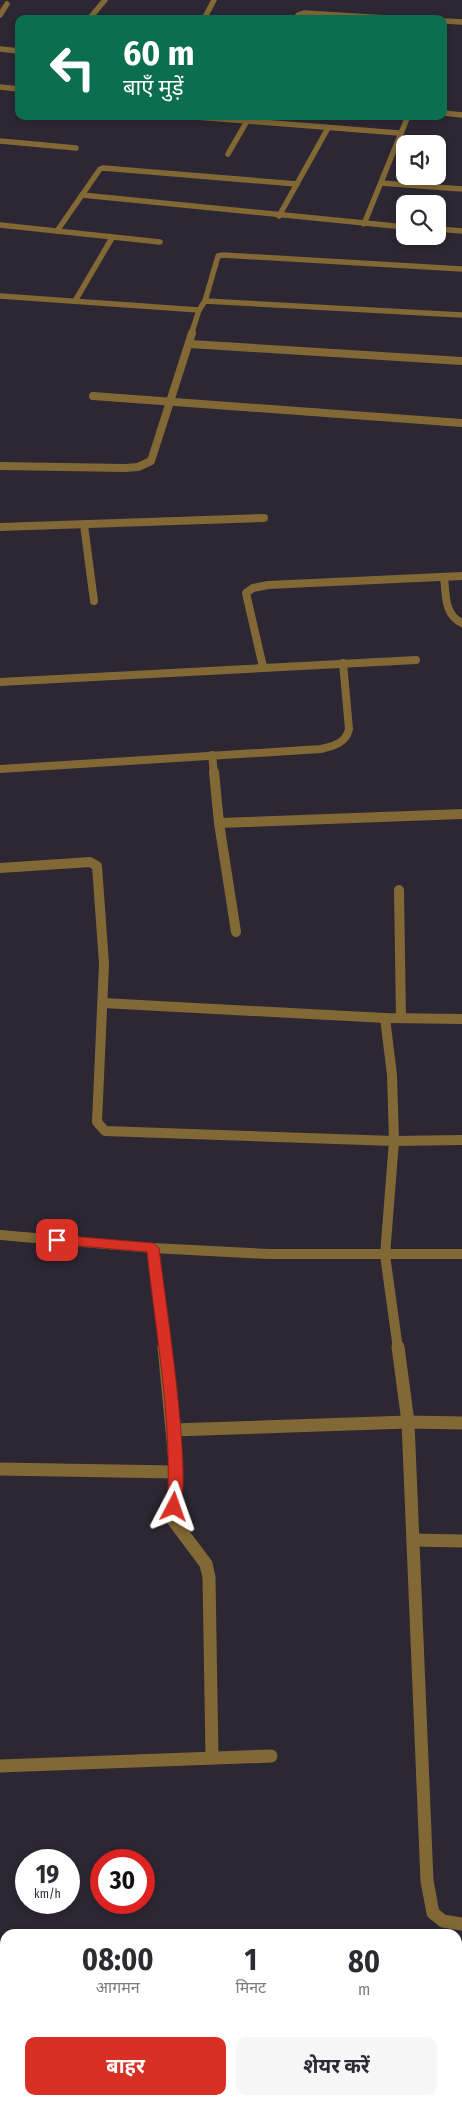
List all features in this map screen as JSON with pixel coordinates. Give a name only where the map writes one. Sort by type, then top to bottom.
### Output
[{"type":"street","points":[[93,15],[105,0]]},
{"type":"street","points":[[206,15],[214,0]]},
{"type":"street","points":[[0,15],[7,4]]},
{"type":"street","points":[[298,15],[308,13],[340,15]]},
{"type":"street","points":[[447,21],[462,22]]},
{"type":"street","points":[[0,49],[15,51]]},
{"type":"street","points":[[0,87],[15,89]]},
{"type":"street","points":[[447,113],[462,115]]},
{"type":"street","points":[[235,120],[399,133]]},
{"type":"street","points":[[364,224],[399,133],[406,120]]},
{"type":"street","points":[[228,154],[248,121]]},
{"type":"street","points":[[279,216],[328,128]]},
{"type":"street","points":[[0,141],[76,148]]},
{"type":"street","points":[[57,231],[100,169],[104,168],[297,184]]},
{"type":"street","points":[[381,183],[462,189]]},
{"type":"street","points":[[82,195],[396,226]]},
{"type":"street","points":[[0,225],[160,242]]},
{"type":"street","points":[[446,230],[462,231]]},
{"type":"street","points":[[75,301],[112,238]]},
{"type":"street","points":[[0,466],[125,468],[146,464],[151,461],[218,256],[223,254],[462,269]]},
{"type":"street","points":[[0,296],[199,310]]},
{"type":"street","points":[[205,300],[462,315]]},
{"type":"street","points":[[190,344],[462,361]]},
{"type":"street","points":[[92,396],[462,423]]},
{"type":"street","points":[[0,527],[264,518]]},
{"type":"street","points":[[84,525],[94,600]]},
{"type":"street","points":[[263,667],[246,593],[253,588],[268,585],[462,576]]},
{"type":"street","points":[[444,577],[448,612],[452,618],[462,623]]},
{"type":"street","points":[[0,682],[416,660]]},
{"type":"street","points":[[0,770],[321,750],[336,745],[347,737],[343,663]]},
{"type":"street","points":[[212,756],[219,823],[236,932]]},
{"type":"street","points":[[219,823],[462,814]]},
{"type":"street","points":[[0,868],[90,862],[97,866],[104,964],[97,1122],[104,1131],[394,1141],[462,1140]]},
{"type":"street","points":[[399,890],[401,1018]]},
{"type":"street","points":[[103,1003],[385,1018],[462,1019]]},
{"type":"street","points":[[385,1018],[392,1075],[394,1141],[385,1255],[408,1422],[427,1881],[432,1914],[437,1919],[448,1923],[462,1924]]},
{"type":"street","points":[[0,1235],[153,1248],[268,1254],[462,1254]]},
{"type":"street","points":[[153,1248],[173,1430],[176,1472],[173,1520],[206,1564],[209,1578],[212,1758]]},
{"type":"street","points":[[173,1430],[408,1422],[462,1423]]},
{"type":"street","points":[[0,1469],[176,1472]]},
{"type":"street","points":[[413,1540],[462,1541]]},
{"type":"street","points":[[0,1766],[271,1756]]},
{"type":"route","points":[[57,1240],[153,1248],[173,1430],[176,1472],[174,1507]]}]
